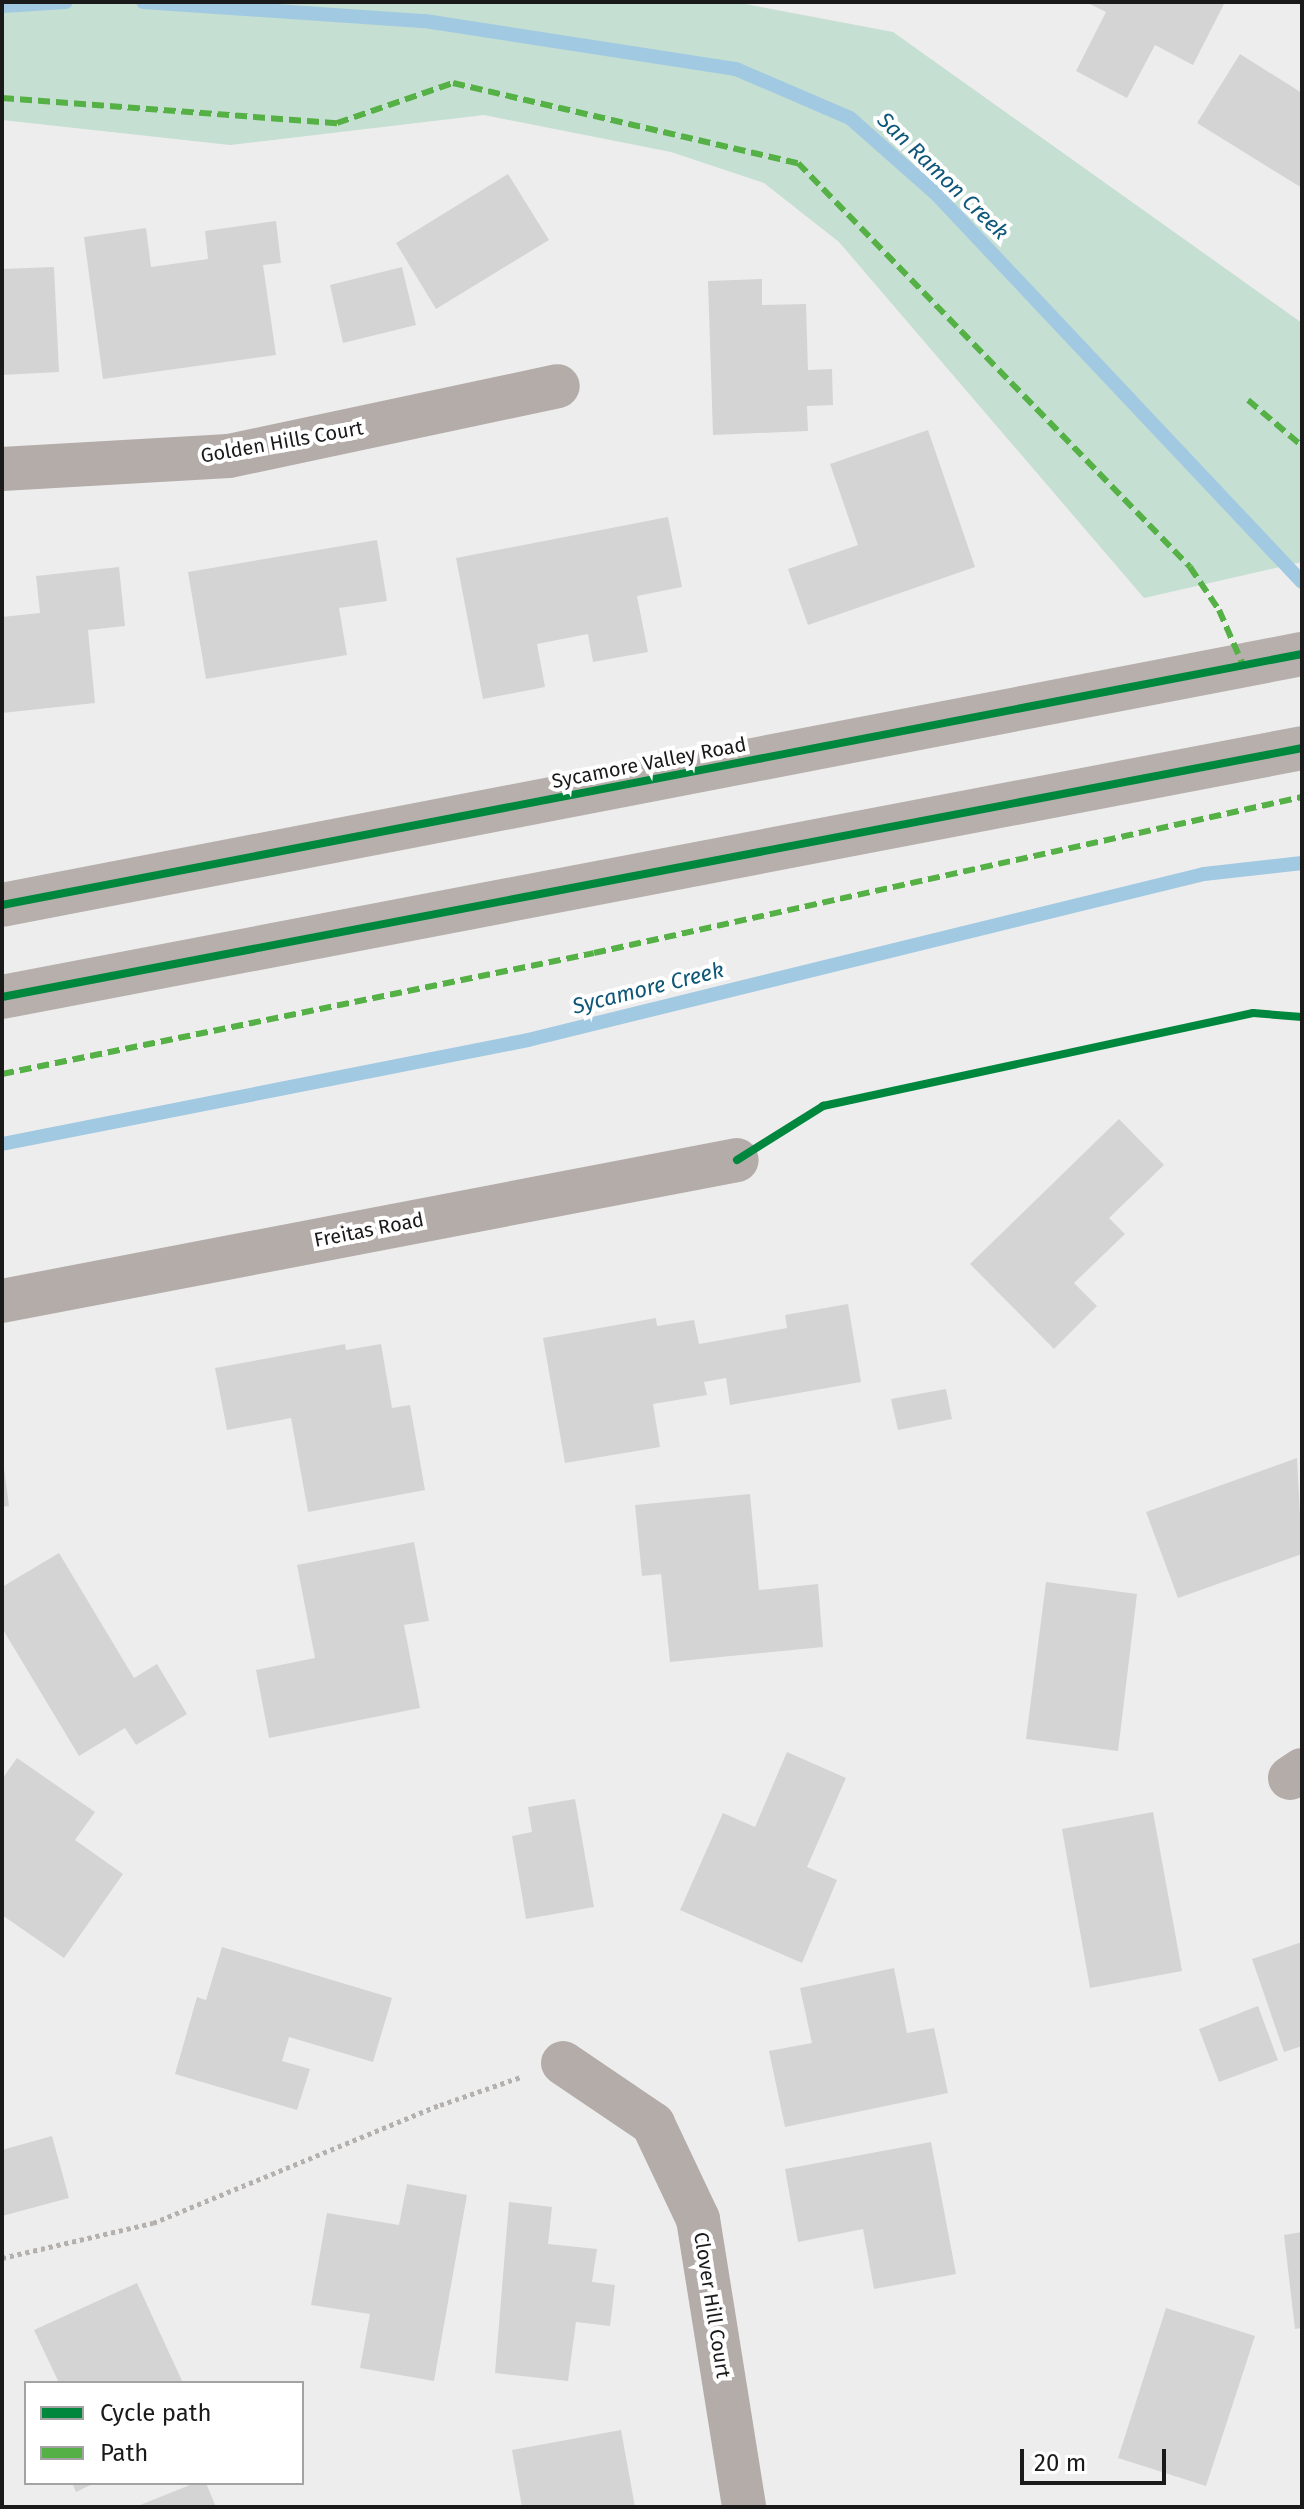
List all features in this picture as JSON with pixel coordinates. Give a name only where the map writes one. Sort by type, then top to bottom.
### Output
[{"type":"main road","name":"Sycamore Valley Road","points":[[2,905],[1285,657]]},
{"type":"main road","points":[[2,997],[1302,748]]},
{"type":"street","name":"Golden Hills Court","points":[[2,469],[229,456],[558,386]]},
{"type":"street","name":"Freitas Road","points":[[2,1301],[737,1160]]},
{"type":"street","name":"Clover Hill Court","points":[[563,2063],[653,2124],[698,2219],[744,2507]]},
{"type":"path","points":[[2,2258],[153,2223],[440,2105],[563,2063]]},
{"type":"green space","points":[[2,2],[735,2],[893,32],[1302,323],[1302,562],[1144,598],[839,242],[764,183],[671,152],[484,115],[230,145],[2,120]]},
{"type":"building","points":[[1086,2],[1225,2],[1193,65],[1155,45],[1127,98],[1076,71],[1106,12]]},
{"type":"building","points":[[1240,54],[1302,93],[1302,188],[1197,123]]},
{"type":"building","points":[[508,174],[549,240],[436,309],[396,243]]},
{"type":"building","points":[[276,221],[281,263],[263,265],[276,355],[103,379],[84,237],[146,228],[151,267],[208,259],[205,231]]},
{"type":"building","points":[[54,267],[59,372],[2,375],[2,269]]},
{"type":"building","points":[[402,267],[416,325],[343,343],[330,285]]},
{"type":"building","points":[[762,279],[762,305],[806,304],[808,370],[832,369],[833,405],[807,406],[808,431],[713,435],[708,281]]},
{"type":"building","points":[[928,430],[975,567],[808,625],[788,569],[858,545],[830,464]]},
{"type":"building","points":[[668,517],[682,587],[637,596],[648,652],[593,662],[588,634],[537,644],[545,687],[483,699],[456,558]]},
{"type":"building","points":[[377,540],[387,601],[339,608],[347,655],[206,679],[188,572]]},
{"type":"building","points":[[119,567],[125,626],[88,630],[95,703],[2,713],[2,617],[40,613],[36,576]]},
{"type":"building","points":[[1119,1119],[1164,1165],[1109,1218],[1125,1234],[1074,1283],[1097,1306],[1054,1349],[970,1264]]},
{"type":"building","points":[[848,1304],[861,1382],[730,1405],[726,1378],[704,1382],[707,1395],[653,1404],[660,1447],[565,1463],[543,1338],[656,1318],[657,1326],[694,1320],[699,1344],[787,1328],[785,1315]]},
{"type":"building","points":[[345,1344],[346,1350],[381,1344],[392,1408],[410,1405],[425,1490],[308,1512],[291,1418],[227,1430],[215,1368]]},
{"type":"building","points":[[946,1389],[952,1419],[898,1430],[891,1399]]},
{"type":"building","points":[[2,1452],[9,1506],[2,1507]]},
{"type":"building","points":[[1297,1458],[1302,1554],[1178,1598],[1146,1512]]},
{"type":"building","points":[[750,1494],[759,1590],[818,1584],[823,1647],[670,1662],[661,1574],[642,1576],[635,1505]]},
{"type":"building","points":[[414,1542],[429,1621],[404,1625],[420,1708],[269,1738],[256,1670],[315,1658],[297,1565]]},
{"type":"building","points":[[59,1553],[134,1678],[157,1664],[187,1714],[136,1745],[125,1728],[79,1756],[2,1628],[2,1587]]},
{"type":"building","points":[[1046,1582],[1137,1594],[1118,1751],[1026,1739]]},
{"type":"building","points":[[787,1752],[846,1778],[807,1867],[837,1880],[802,1963],[680,1910],[723,1813],[755,1827]]},
{"type":"building","points":[[17,1758],[95,1812],[75,1840],[123,1874],[64,1958],[2,1915],[2,1779]]},
{"type":"building","points":[[575,1799],[594,1907],[526,1919],[512,1836],[532,1832],[528,1807]]},
{"type":"building","points":[[1153,1812],[1182,1971],[1090,1988],[1062,1829]]},
{"type":"building","points":[[1302,1942],[1302,2046],[1284,2052],[1252,1959]]},
{"type":"building","points":[[222,1947],[392,1998],[373,2062],[289,2037],[282,2061],[310,2069],[297,2110],[175,2074],[197,1997],[206,2000]]},
{"type":"building","points":[[894,1968],[907,2033],[934,2028],[948,2093],[785,2127],[769,2051],[812,2043],[800,1988]]},
{"type":"building","points":[[1258,2006],[1278,2060],[1219,2082],[1199,2029]]},
{"type":"building","points":[[52,2136],[69,2198],[2,2216],[2,2150]]},
{"type":"building","points":[[931,2142],[956,2274],[874,2289],[863,2229],[798,2242],[785,2169]]},
{"type":"building","points":[[407,2184],[467,2195],[434,2381],[360,2368],[370,2314],[311,2305],[327,2213],[399,2225]]},
{"type":"building","points":[[509,2202],[552,2207],[548,2244],[597,2249],[592,2282],[615,2285],[610,2326],[576,2322],[568,2381],[495,2373]]},
{"type":"building","points":[[1302,2232],[1302,2328],[1295,2329],[1284,2235]]},
{"type":"building","points":[[137,2283],[182,2381],[58,2381],[34,2330]]},
{"type":"building","points":[[1166,2308],[1255,2336],[1206,2486],[1118,2458]]},
{"type":"building","points":[[621,2430],[635,2507],[522,2507],[512,2450]]},
{"type":"building","points":[[73,2485],[91,2485],[76,2492]]},
{"type":"building","points":[[190,2485],[207,2485],[216,2507],[135,2507]]},
{"type":"waterway","name":"San Ramon Creek","points":[[2,6],[66,2]]},
{"type":"waterway","name":"San Ramon Creek","points":[[143,2],[425,21],[736,69],[850,118],[937,195],[1302,582]]},
{"type":"waterway","name":"Sycamore Creek","points":[[2,1144],[528,1040],[1204,874],[1302,863]]},
{"type":"marked path","points":[[2,98],[337,123],[453,83],[798,163],[1190,567],[1219,610],[1243,665]]},
{"type":"marked path","points":[[1248,400],[1302,446]]},
{"type":"marked path","points":[[2,1074],[594,953],[1302,797]]},
{"type":"cycle path","points":[[2,905],[1302,654]]},
{"type":"cycle path","points":[[2,997],[1302,748]]},
{"type":"cycle path","points":[[737,1160],[823,1106],[1253,1013],[1302,1017]]}]
